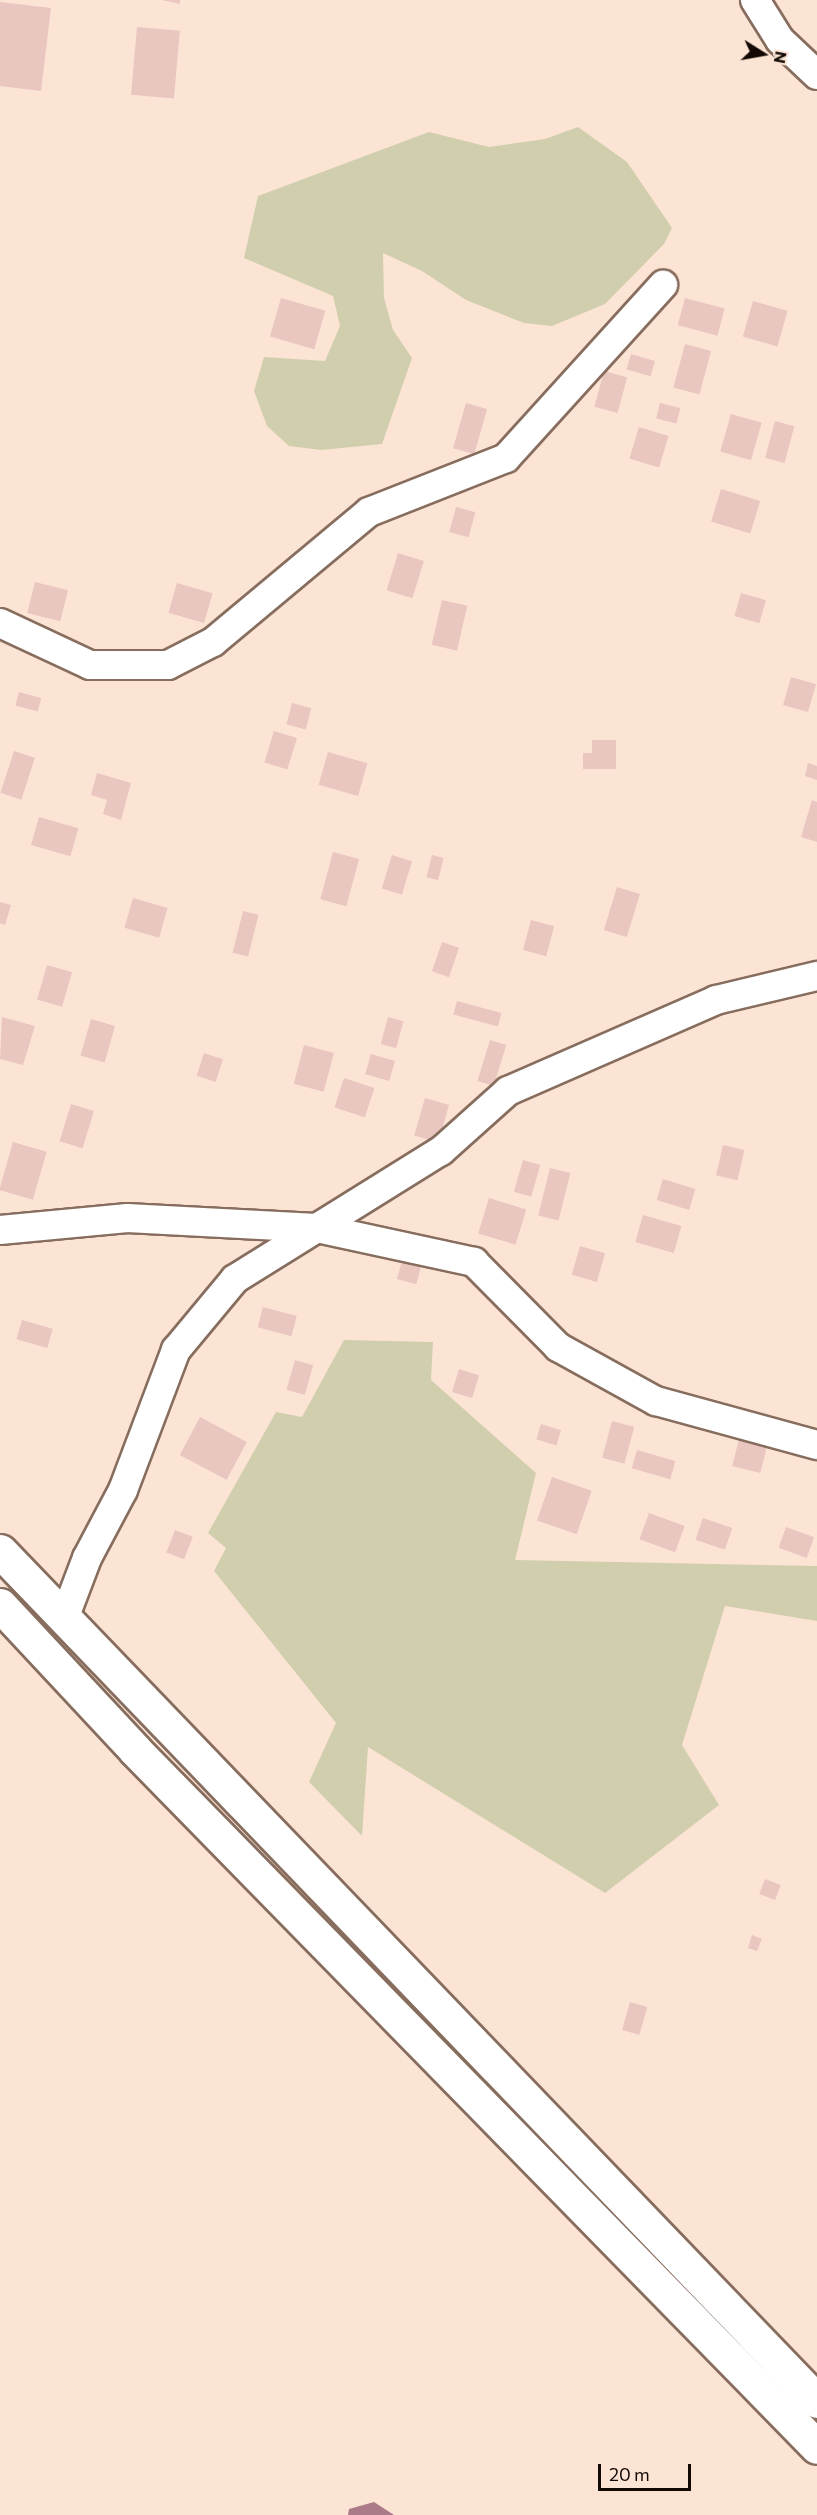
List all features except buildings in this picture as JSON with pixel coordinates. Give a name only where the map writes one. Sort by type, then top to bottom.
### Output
[{"type":"main road","points":[[0,1551],[65,1616],[817,2401]]},
{"type":"main road","points":[[0,1605],[144,1759],[814,2436]]},
{"type":"street","points":[[755,0],[780,40],[817,75]]},
{"type":"street","points":[[0,623],[90,665],[168,665],[213,642],[369,512],[506,458],[663,285]]},
{"type":"street","points":[[65,1616],[87,1558],[123,1490],[176,1350],[235,1279],[441,1151],[508,1091],[716,1000],[817,976]]},
{"type":"street","points":[[0,1230],[127,1218],[317,1228],[474,1262],[558,1347],[656,1401],[817,1445]]},
{"type":"shaded area","points":[[578,127],[627,162],[672,228],[664,244],[605,304],[552,326],[524,323],[466,300],[422,271],[383,253],[384,298],[393,330],[412,358],[382,444],[321,450],[289,446],[267,426],[254,391],[264,357],[325,361],[340,326],[333,296],[244,258],[258,196],[429,132],[489,147],[545,139]]},
{"type":"shaded area","points":[[344,1340],[433,1342],[431,1380],[536,1473],[515,1560],[817,1566],[817,1621],[725,1606],[682,1745],[719,1805],[605,1893],[368,1747],[362,1836],[309,1782],[336,1723],[214,1571],[226,1548],[208,1533],[276,1412],[302,1417]]},
{"type":"shaded area","points":[[374,2502],[394,2515],[348,2515],[349,2509]]}]
